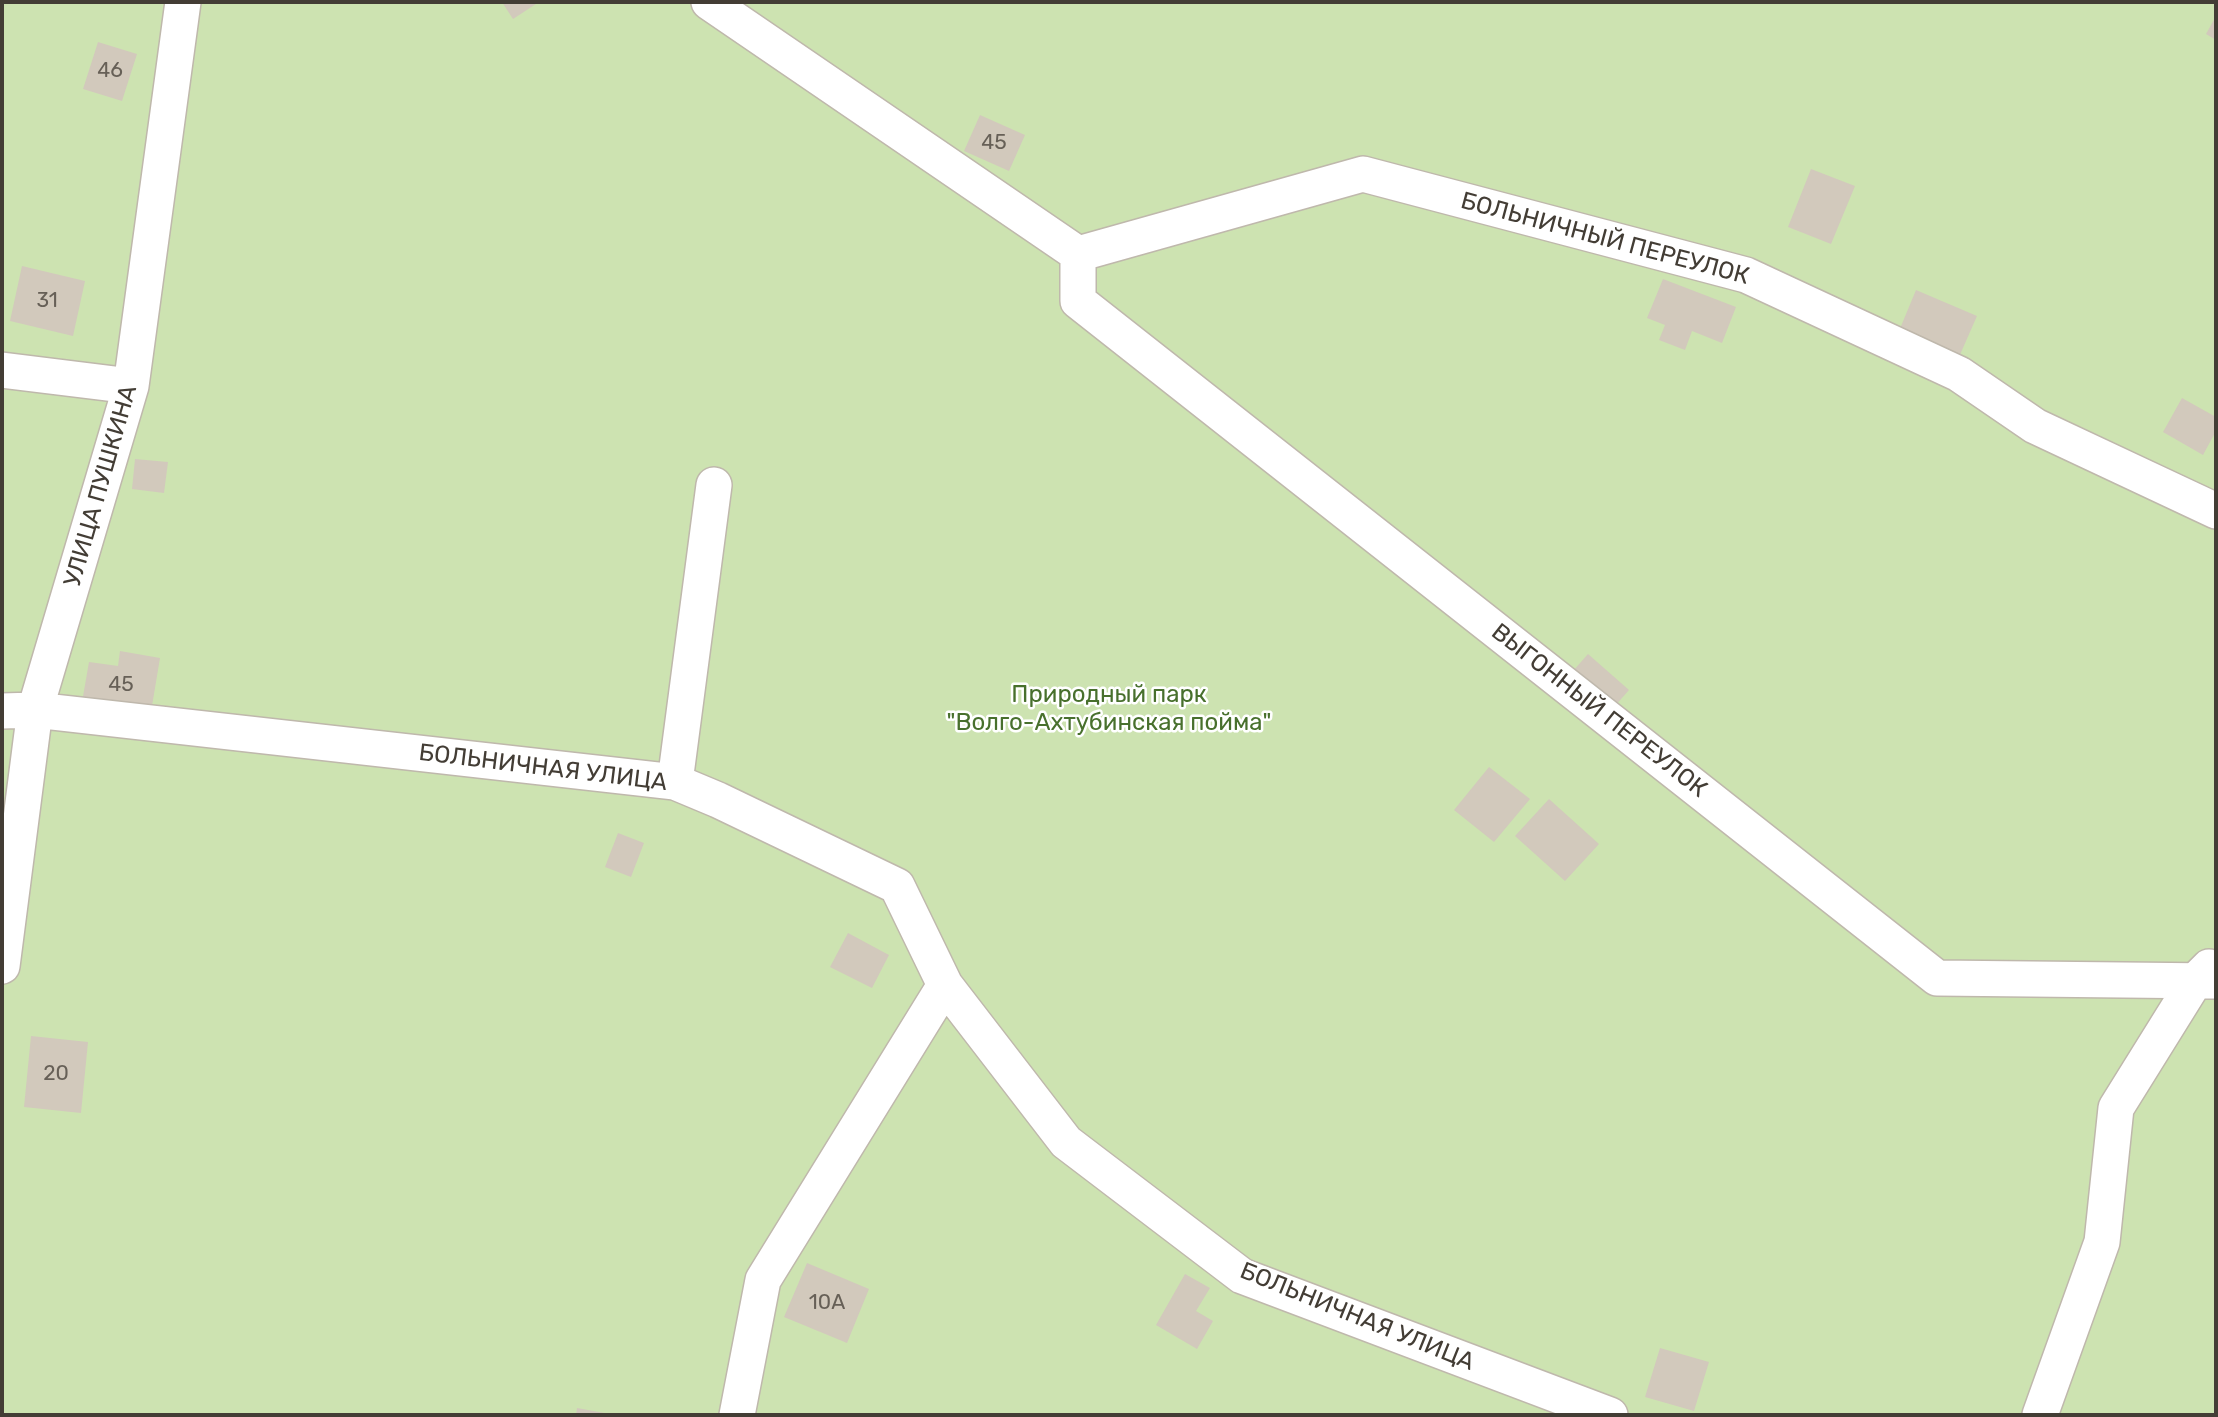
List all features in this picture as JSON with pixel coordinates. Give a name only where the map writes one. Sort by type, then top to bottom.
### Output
[{"type":"street","name":"УЛИЦА ПУШКИНА","points":[[2,966],[18,831],[18,711],[131,386],[183,2]]},
{"type":"street","points":[[709,2],[1078,254]]},
{"type":"street","name":"БОЛЬНИЧНЫЙ ПЕРЕУЛОК","points":[[1078,254],[1363,174],[1746,275],[1959,374],[2035,426],[2216,511]]},
{"type":"street","name":"ВЫГОННЫЙ ПЕРЕУЛОК","points":[[1078,254],[1078,301],[1937,978],[2209,974]]},
{"type":"street","points":[[2,370],[131,386]]},
{"type":"street","points":[[675,782],[714,485]]},
{"type":"street","name":"БОЛЬНИЧНАЯ УЛИЦА","points":[[18,711],[675,782],[718,800],[897,887],[945,985],[1066,1142],[1242,1276],[1610,1415]]},
{"type":"street","points":[[2039,1415],[2102,1242],[2116,1108],[2209,974]]},
{"type":"street","points":[[737,1415],[763,1280],[945,985]]},
{"type":"green space","name":"Природный парк \"Волго-Ахтубинская пойма\"","points":[[2,2],[2216,2],[2216,1415],[2,1415]]},
{"type":"building","points":[[502,2],[539,2],[513,19]]},
{"type":"building","points":[[2216,16],[2216,40],[2206,34]]},
{"type":"building","points":[[98,42],[137,54],[122,101],[83,89]]},
{"type":"building","points":[[980,115],[1025,135],[1009,171],[964,151]]},
{"type":"building","points":[[1811,169],[1855,186],[1831,244],[1788,227]]},
{"type":"building","points":[[22,266],[85,281],[73,336],[10,321]]},
{"type":"building","points":[[1663,279],[1736,307],[1722,343],[1692,331],[1685,350],[1659,340],[1665,325],[1647,318]]},
{"type":"building","points":[[1916,290],[1977,316],[1959,357],[1899,331]]},
{"type":"building","points":[[2182,398],[2216,417],[2216,431],[2203,455],[2163,432]]},
{"type":"building","points":[[135,459],[168,462],[164,493],[132,489]]},
{"type":"building","points":[[120,651],[160,658],[152,706],[137,703],[134,717],[81,708],[89,662],[118,666]]},
{"type":"building","points":[[1588,654],[1629,690],[1607,715],[1566,679]]},
{"type":"building","points":[[1489,767],[1530,799],[1494,842],[1454,810]]},
{"type":"building","points":[[1549,799],[1599,844],[1565,881],[1515,836]]},
{"type":"building","points":[[618,833],[644,843],[631,877],[605,867]]},
{"type":"building","points":[[848,933],[889,955],[872,988],[830,967]]},
{"type":"building","points":[[31,1036],[88,1042],[81,1113],[24,1107]]},
{"type":"building","points":[[807,1263],[869,1289],[847,1343],[784,1317]]},
{"type":"building","points":[[1185,1274],[1210,1288],[1196,1311],[1213,1321],[1197,1349],[1156,1325]]},
{"type":"building","points":[[1660,1348],[1709,1362],[1694,1411],[1645,1397]]},
{"type":"building","points":[[577,1408],[610,1414],[610,1415],[576,1415]]}]
